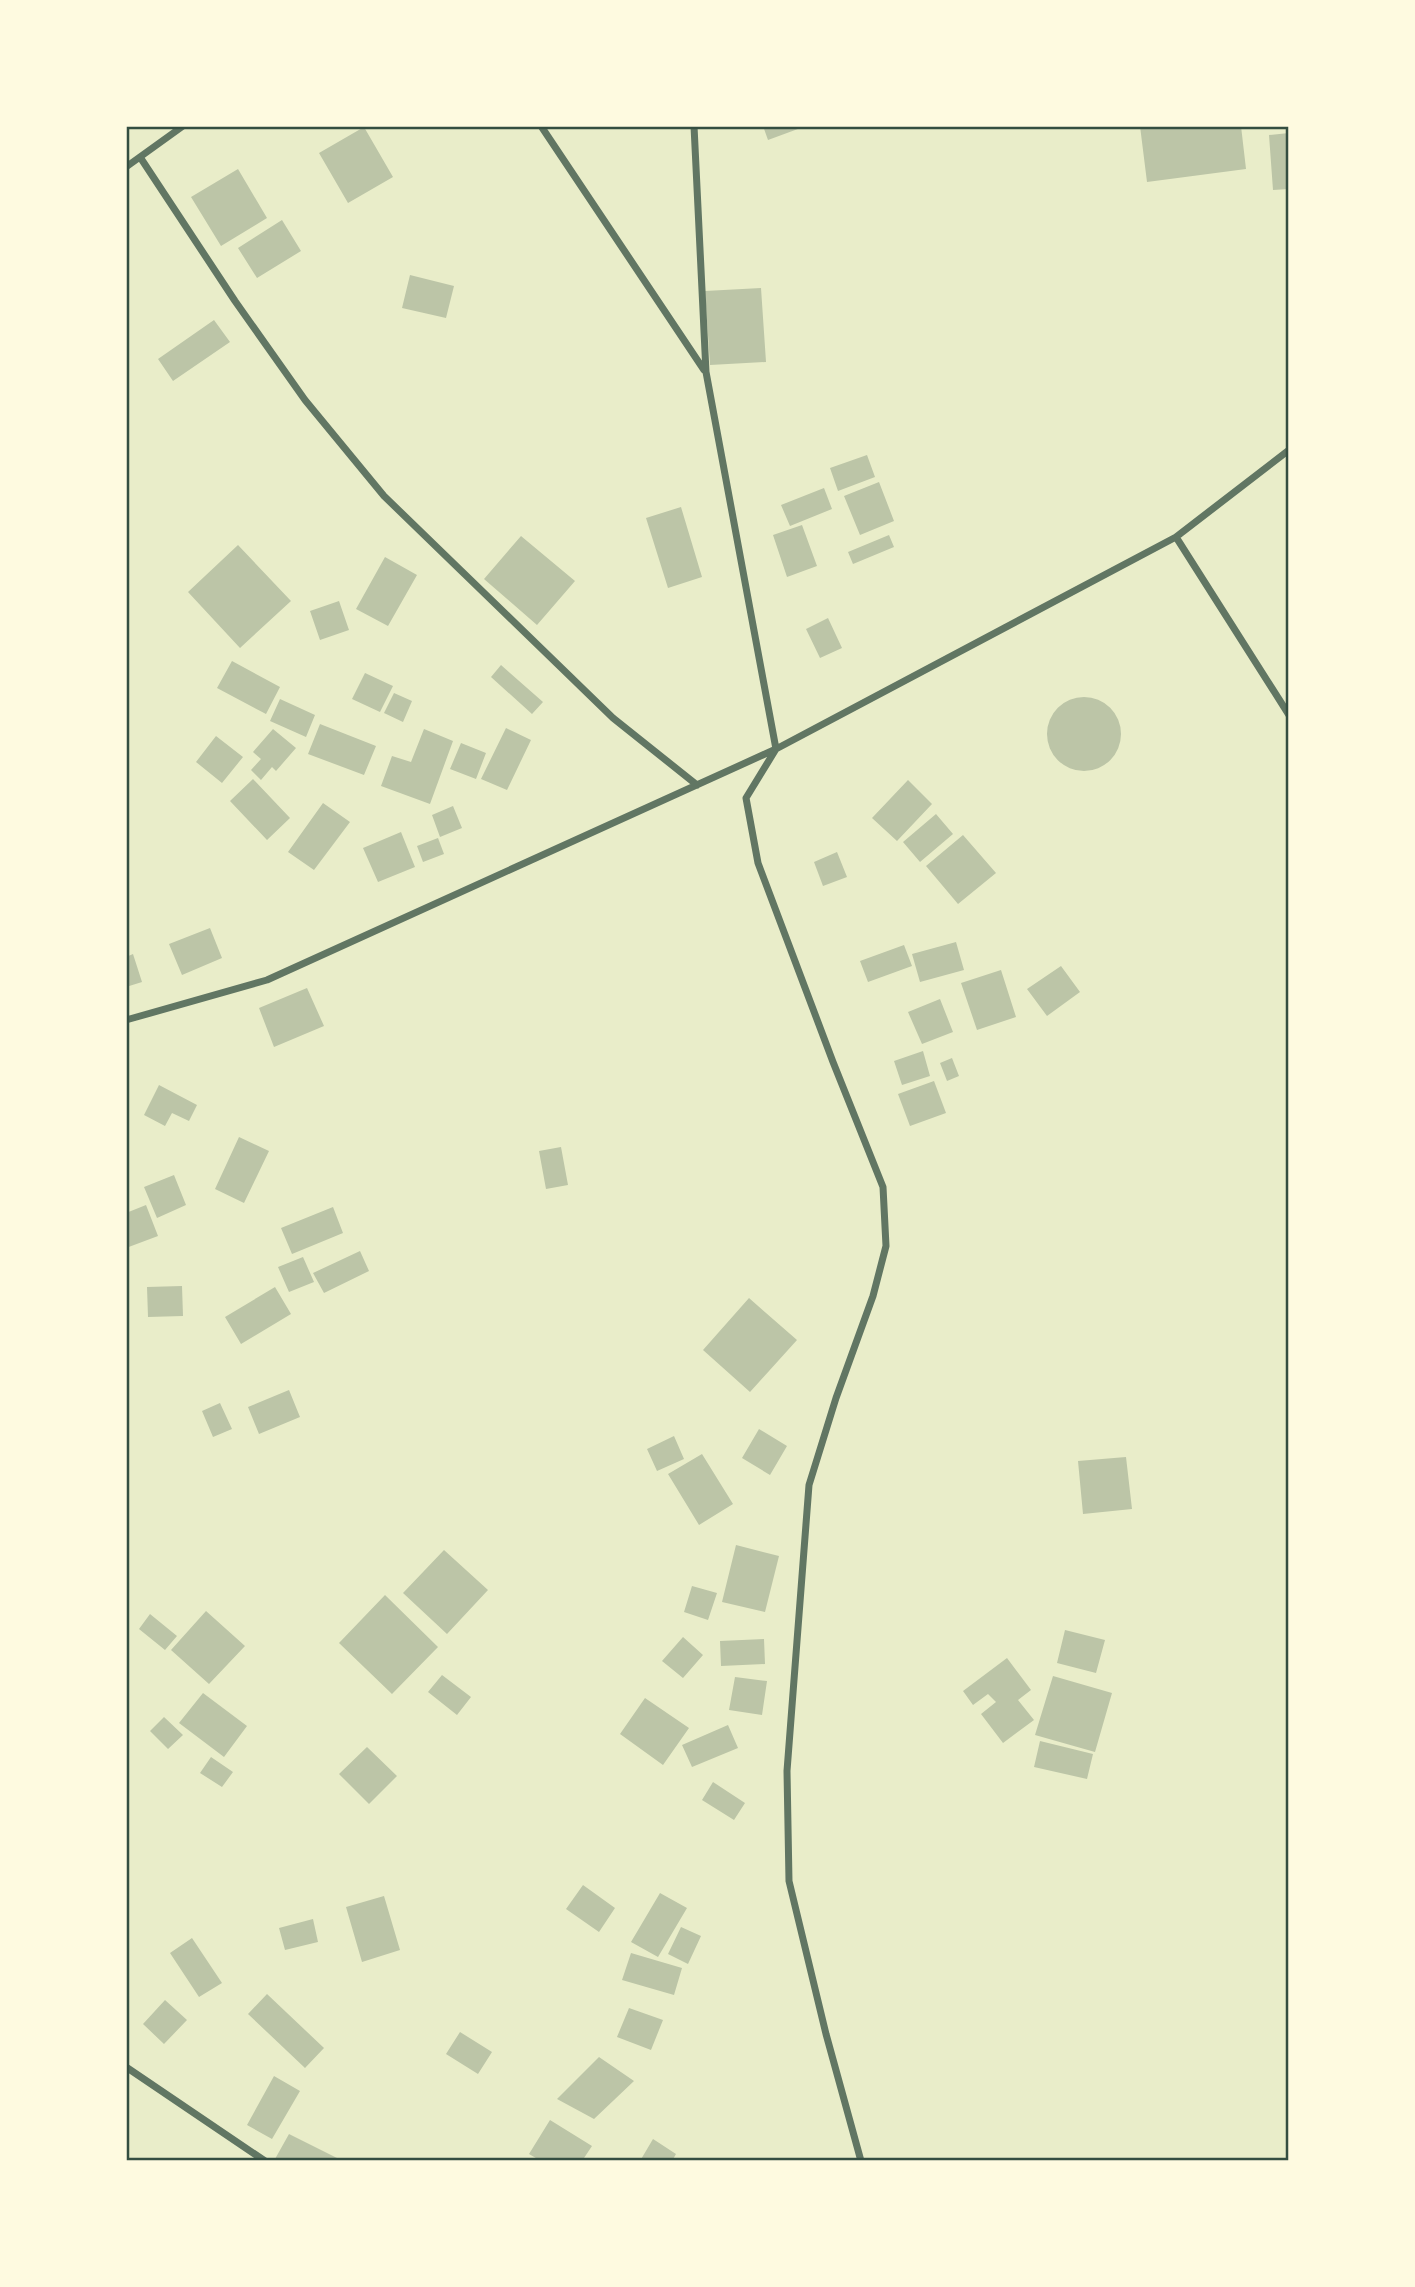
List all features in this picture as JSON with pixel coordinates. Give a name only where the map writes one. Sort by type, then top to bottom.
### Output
[{"type":"street","points":[[126,167],[183,126]]},
{"type":"street","points":[[541,126],[706,372]]},
{"type":"street","points":[[694,126],[706,372],[776,749],[746,798],[758,863],[883,1187],[886,1246],[873,1296],[836,1398],[809,1485],[787,1771],[789,1881],[860,2161]]},
{"type":"street","points":[[140,157],[235,301],[305,400],[384,496],[613,718],[696,785]]},
{"type":"street","points":[[126,1020],[267,980],[776,749],[1176,537],[1289,450]]},
{"type":"street","points":[[1176,537],[1289,715]]},
{"type":"street","points":[[126,2067],[265,2161]]},
{"type":"building","points":[[763,126],[806,126],[768,140]]},
{"type":"building","points":[[1140,126],[1241,126],[1246,169],[1147,182]]},
{"type":"building","points":[[364,127],[393,177],[348,203],[319,153]]},
{"type":"building","points":[[1289,133],[1289,189],[1273,190],[1269,135]]},
{"type":"building","points":[[238,169],[267,218],[221,246],[191,197]]},
{"type":"building","points":[[282,220],[301,251],[257,278],[238,248]]},
{"type":"building","points":[[410,275],[454,286],[446,318],[402,308]]},
{"type":"building","points":[[761,288],[766,362],[710,365],[705,291]]},
{"type":"building","points":[[214,320],[230,342],[173,381],[158,359]]},
{"type":"building","points":[[867,455],[875,477],[838,491],[830,468]]},
{"type":"building","points":[[879,482],[894,521],[860,535],[844,496]]},
{"type":"building","points":[[824,488],[832,509],[790,526],[781,505]]},
{"type":"building","points":[[681,507],[702,577],[668,588],[646,518]]},
{"type":"building","points":[[802,525],[817,566],[787,577],[773,535]]},
{"type":"building","points":[[889,535],[894,547],[853,564],[848,552]]},
{"type":"building","points":[[521,536],[575,581],[537,625],[484,579]]},
{"type":"building","points":[[238,545],[291,601],[240,648],[188,592]]},
{"type":"building","points":[[385,557],[417,575],[388,626],[356,609]]},
{"type":"building","points":[[339,601],[349,630],[320,640],[310,611]]},
{"type":"building","points":[[828,618],[842,648],[820,658],[806,629]]},
{"type":"building","points":[[232,661],[280,687],[266,714],[217,688]]},
{"type":"building","points":[[501,665],[543,702],[532,714],[491,677]]},
{"type":"building","points":[[365,673],[393,686],[380,712],[352,699]]},
{"type":"building","points":[[394,693],[412,701],[403,722],[384,713]]},
{"type":"building","points":[[1077,697],[1091,697],[1105,703],[1115,713],[1121,734],[1115,755],[1105,765],[1091,771],[1077,771],[1063,765],[1053,755],[1047,741],[1047,727],[1053,713],[1063,703]]},
{"type":"building","points":[[280,699],[315,715],[306,737],[270,721]]},
{"type":"building","points":[[320,724],[376,746],[364,775],[308,754]]},
{"type":"building","points":[[506,728],[531,740],[507,790],[481,779]]},
{"type":"building","points":[[273,729],[296,748],[276,771],[272,767],[261,780],[251,770],[261,759],[253,752]]},
{"type":"building","points":[[424,729],[453,741],[430,804],[381,786],[392,756],[411,762]]},
{"type":"building","points":[[216,736],[243,757],[222,783],[196,762]]},
{"type":"building","points":[[461,743],[486,753],[476,779],[450,769]]},
{"type":"building","points":[[253,779],[290,818],[267,840],[230,801]]},
{"type":"building","points":[[908,780],[932,804],[897,841],[872,818]]},
{"type":"building","points":[[323,803],[350,822],[314,870],[288,852]]},
{"type":"building","points":[[453,806],[462,828],[440,837],[432,815]]},
{"type":"building","points":[[936,814],[953,834],[920,862],[903,842]]},
{"type":"building","points":[[401,832],[415,867],[378,882],[363,848]]},
{"type":"building","points":[[963,835],[996,873],[958,904],[926,866]]},
{"type":"building","points":[[438,838],[444,854],[423,862],[417,846]]},
{"type":"building","points":[[837,852],[847,877],[823,886],[814,862]]},
{"type":"building","points":[[210,928],[222,958],[182,975],[169,944]]},
{"type":"building","points":[[956,942],[964,970],[920,982],[912,954]]},
{"type":"building","points":[[904,945],[912,966],[868,982],[860,961]]},
{"type":"building","points":[[133,954],[142,982],[126,987],[126,957]]},
{"type":"building","points":[[1061,966],[1080,992],[1047,1016],[1027,989]]},
{"type":"building","points":[[1001,970],[1016,1017],[977,1030],[961,983]]},
{"type":"building","points":[[307,988],[324,1026],[274,1047],[259,1008]]},
{"type":"building","points":[[940,999],[953,1032],[922,1044],[908,1012]]},
{"type":"building","points":[[923,1051],[930,1076],[902,1085],[894,1061]]},
{"type":"building","points":[[952,1058],[959,1076],[947,1081],[940,1063]]},
{"type":"building","points":[[934,1081],[946,1113],[910,1126],[898,1094]]},
{"type":"building","points":[[159,1085],[197,1105],[189,1121],[172,1113],[165,1126],[144,1115]]},
{"type":"building","points":[[239,1137],[269,1151],[244,1203],[215,1189]]},
{"type":"building","points":[[561,1147],[568,1185],[546,1189],[539,1151]]},
{"type":"building","points":[[174,1175],[186,1205],[157,1218],[144,1187]]},
{"type":"building","points":[[146,1205],[158,1236],[126,1248],[126,1213]]},
{"type":"building","points":[[333,1207],[343,1233],[292,1254],[281,1228]]},
{"type":"building","points":[[360,1251],[369,1271],[324,1293],[313,1273]]},
{"type":"building","points":[[303,1257],[314,1282],[289,1292],[278,1267]]},
{"type":"building","points":[[182,1286],[183,1316],[148,1317],[147,1287]]},
{"type":"building","points":[[275,1287],[291,1314],[241,1344],[225,1317]]},
{"type":"building","points":[[749,1298],[797,1340],[750,1392],[703,1350]]},
{"type":"building","points":[[289,1390],[300,1417],[259,1434],[248,1407]]},
{"type":"building","points":[[220,1403],[232,1429],[213,1437],[202,1411]]},
{"type":"building","points":[[759,1429],[787,1446],[770,1475],[742,1458]]},
{"type":"building","points":[[674,1436],[684,1459],[657,1471],[647,1449]]},
{"type":"building","points":[[702,1454],[733,1504],[699,1525],[668,1474]]},
{"type":"building","points":[[1126,1457],[1132,1509],[1083,1514],[1078,1461]]},
{"type":"building","points":[[736,1545],[779,1556],[765,1612],[722,1602]]},
{"type":"building","points":[[444,1550],[488,1590],[447,1634],[403,1593]]},
{"type":"building","points":[[692,1586],[717,1593],[708,1620],[684,1612]]},
{"type":"building","points":[[385,1595],[438,1647],[392,1694],[339,1643]]},
{"type":"building","points":[[206,1611],[245,1646],[209,1684],[171,1650]]},
{"type":"building","points":[[150,1614],[177,1636],[165,1650],[139,1629]]},
{"type":"building","points":[[1065,1630],[1105,1640],[1096,1673],[1057,1663]]},
{"type":"building","points":[[683,1637],[703,1655],[683,1678],[662,1661]]},
{"type":"building","points":[[764,1639],[765,1664],[721,1666],[720,1641]]},
{"type":"building","points":[[1007,1658],[1031,1690],[1018,1700],[1034,1720],[1003,1743],[981,1714],[996,1702],[988,1694],[973,1705],[963,1691]]},
{"type":"building","points":[[442,1675],[471,1697],[457,1715],[428,1692]]},
{"type":"building","points":[[1053,1676],[1112,1693],[1095,1752],[1035,1735]]},
{"type":"building","points":[[735,1677],[767,1681],[762,1715],[729,1710]]},
{"type":"building","points":[[203,1693],[247,1726],[224,1757],[179,1723]]},
{"type":"building","points":[[645,1698],[689,1728],[663,1765],[620,1734]]},
{"type":"building","points":[[164,1717],[183,1735],[168,1749],[150,1731]]},
{"type":"building","points":[[728,1725],[738,1748],[692,1767],[682,1745]]},
{"type":"building","points":[[1040,1741],[1093,1754],[1087,1779],[1034,1767]]},
{"type":"building","points":[[367,1747],[397,1776],[369,1804],[339,1774]]},
{"type":"building","points":[[211,1757],[233,1772],[222,1787],[200,1773]]},
{"type":"building","points":[[713,1782],[745,1803],[734,1820],[702,1800]]},
{"type":"building","points":[[583,1885],[615,1908],[599,1932],[566,1909]]},
{"type":"building","points":[[660,1893],[687,1908],[658,1957],[631,1942]]},
{"type":"building","points":[[384,1896],[400,1950],[362,1962],[346,1907]]},
{"type":"building","points":[[313,1919],[318,1942],[285,1950],[279,1928]]},
{"type":"building","points":[[681,1927],[701,1936],[688,1964],[668,1954]]},
{"type":"building","points":[[192,1938],[222,1983],[199,1997],[170,1953]]},
{"type":"building","points":[[631,1953],[682,1968],[674,1995],[622,1980]]},
{"type":"building","points":[[267,1994],[324,2048],[305,2068],[248,2014]]},
{"type":"building","points":[[165,2000],[187,2020],[164,2044],[143,2024]]},
{"type":"building","points":[[629,2008],[663,2020],[651,2050],[617,2037]]},
{"type":"building","points":[[460,2032],[492,2052],[478,2074],[446,2054]]},
{"type":"building","points":[[599,2057],[634,2081],[594,2119],[557,2099]]},
{"type":"building","points":[[274,2076],[300,2091],[272,2139],[247,2125]]},
{"type":"building","points":[[550,2120],[592,2146],[582,2161],[541,2161],[529,2154]]},
{"type":"building","points":[[289,2134],[343,2161],[275,2159]]},
{"type":"building","points":[[653,2139],[676,2154],[672,2161],[640,2161]]}]
